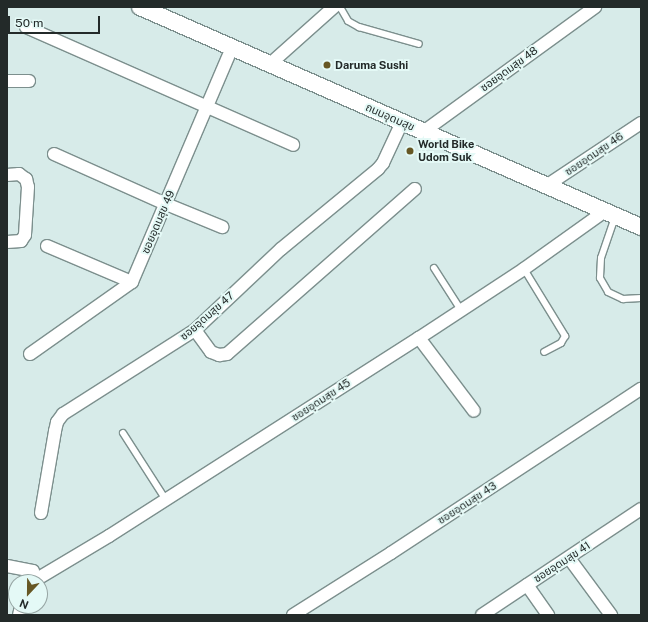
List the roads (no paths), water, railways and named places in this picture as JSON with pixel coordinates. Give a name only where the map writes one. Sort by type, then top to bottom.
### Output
[{"type":"main road","name":"ถนนอุดมสุข","points":[[140,7],[641,227]]},
{"type":"street","points":[[270,64],[334,7]]},
{"type":"street","name":"ซอยอุดมสุข 48","points":[[423,132],[595,7]]},
{"type":"street","points":[[26,27],[293,145]]},
{"type":"street","name":"ซอยอุดมสุข 49","points":[[132,282],[208,108],[232,48]]},
{"type":"street","points":[[7,81],[29,81]]},
{"type":"street","name":"ซอยอุดมสุข 47","points":[[41,513],[57,422],[63,414],[194,330],[281,249],[378,169],[383,163],[402,122]]},
{"type":"street","name":"ซอยอุดมสุข 46","points":[[546,186],[641,123]]},
{"type":"street","points":[[54,154],[166,204],[222,227]]},
{"type":"street","points":[[7,175],[19,174],[26,179],[28,186],[25,235],[21,241],[7,242]]},
{"type":"street","points":[[194,330],[211,352],[219,355],[227,354],[415,189]]},
{"type":"street","name":"ซอยอุดมสุข 45","points":[[40,574],[109,536],[166,500],[419,338],[610,213]]},
{"type":"street","points":[[47,246],[132,282]]},
{"type":"street","points":[[30,354],[132,282]]},
{"type":"street","points":[[419,338],[474,411]]},
{"type":"street","name":"ซอยอุดมสุข 43","points":[[293,615],[391,553],[641,389]]},
{"type":"street","name":"ซอยอุดมสุข 41","points":[[482,615],[641,509]]},
{"type":"street","points":[[569,558],[611,615]]},
{"type":"street","points":[[7,566],[24,574]]},
{"type":"street","points":[[527,585],[548,615]]},
{"type":"lane","points":[[340,7],[348,22],[359,28],[419,44]]},
{"type":"lane","points":[[610,213],[601,258],[600,278],[608,292],[623,299],[641,298]]},
{"type":"lane","points":[[434,268],[461,310]]},
{"type":"lane","points":[[524,269],[565,336],[561,343],[544,352]]},
{"type":"lane","points":[[123,433],[166,500]]},
{"type":"place","name":"Daruma Sushi","points":[[327,65]]},
{"type":"place","name":"World Bike Udom Suk","points":[[410,151]]}]
